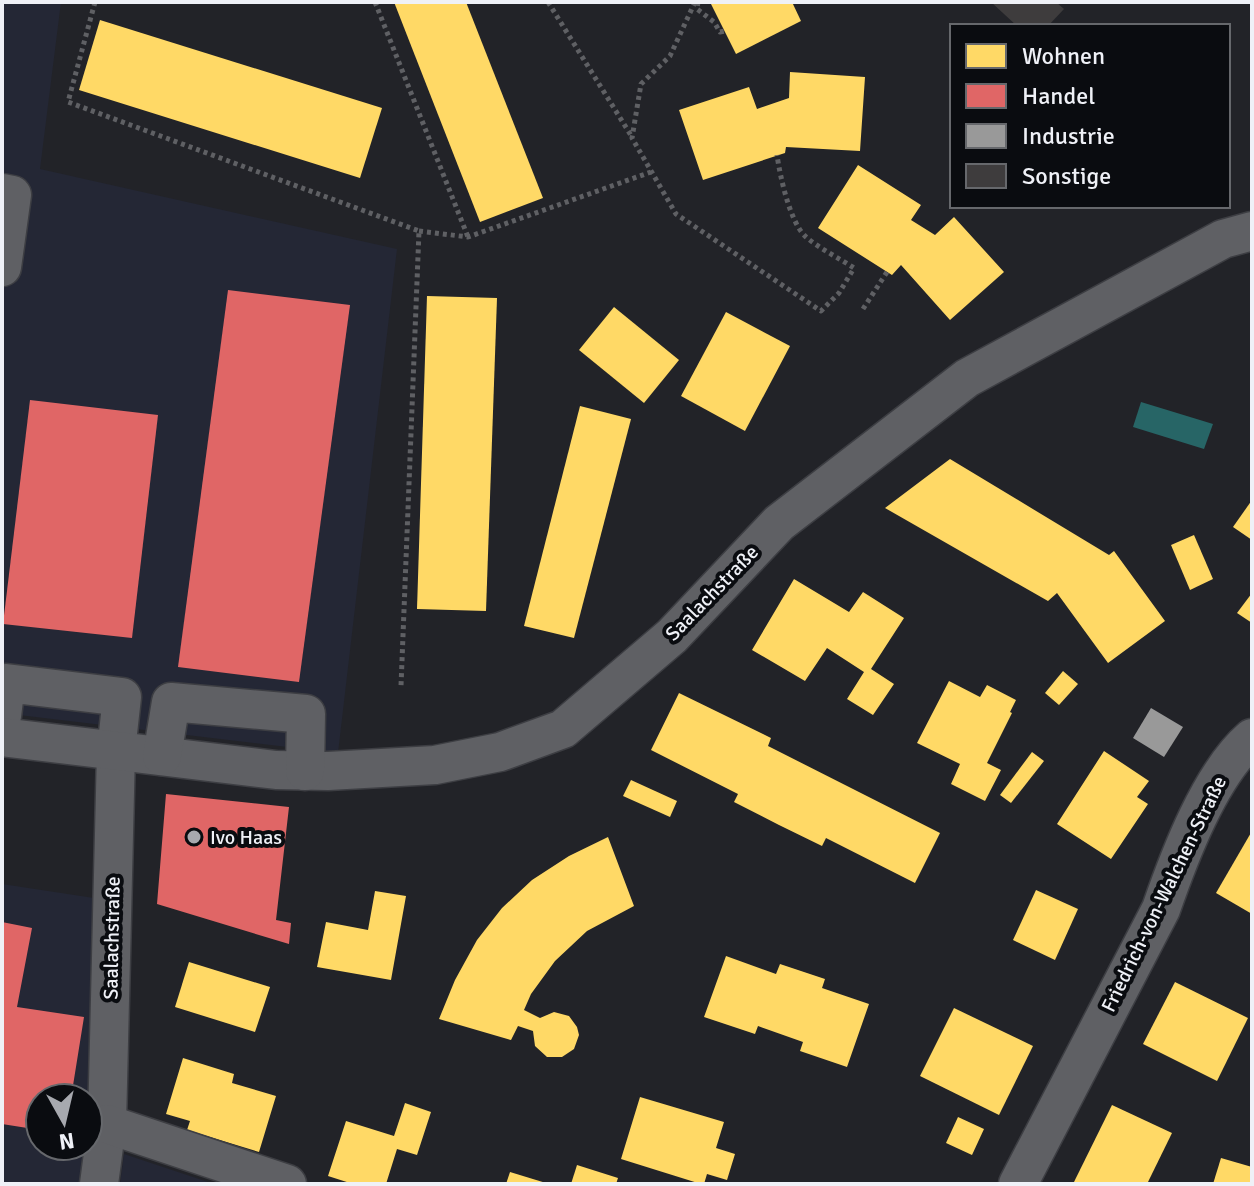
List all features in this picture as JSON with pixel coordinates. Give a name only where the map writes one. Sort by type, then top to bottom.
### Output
[{"type":"street","points":[[2,193],[12,195],[2,267]]},
{"type":"street","name":"Saalachstraße","points":[[2,737],[305,771],[435,765],[500,752],[563,729],[672,636],[779,523],[967,378],[1223,239],[1252,231]]},
{"type":"street","points":[[2,716],[6,683],[122,697],[116,751]]},
{"type":"street","points":[[162,756],[171,702],[306,714],[305,771]]},
{"type":"street","name":"Friedrich-von-Walchen-Straße","points":[[1018,1184],[1161,909],[1176,863],[1222,773],[1252,738]]},
{"type":"street","name":"Saalachstraße","points":[[99,1184],[107,1124],[116,751]]},
{"type":"street","points":[[107,1124],[287,1184]]},
{"type":"path","points":[[95,2],[68,102],[419,231],[468,237],[651,172]]},
{"type":"path","points":[[375,2],[468,237]]},
{"type":"path","points":[[548,2],[676,214],[821,311],[839,293],[854,268],[804,236],[780,176],[777,155]]},
{"type":"path","points":[[632,138],[641,84],[670,56],[696,2]]},
{"type":"path","points":[[696,2],[697,9],[714,22],[720,32],[725,31]]},
{"type":"path","points":[[401,686],[419,231]]},
{"type":"path","points":[[863,309],[887,272]]},
{"type":"shaded area","points":[[2,2],[61,2],[40,169],[397,249],[338,753],[2,713]]},
{"type":"shaded area","points":[[2,884],[94,898],[88,1082],[24,1082],[24,1162],[84,1162],[82,1184],[2,1184]]},
{"type":"shaded area","points":[[124,1154],[214,1184],[120,1184]]},
{"type":"water","points":[[1141,402],[1213,424],[1204,449],[1133,427]]},
{"type":"building: Wohnen","points":[[394,2],[466,2],[543,198],[480,222]]},
{"type":"building: Wohnen","points":[[710,2],[792,2],[801,21],[736,54]]},
{"type":"building: Wohnen","points":[[100,20],[382,108],[360,178],[79,90]]},
{"type":"building: Wohnen","points":[[790,72],[865,77],[860,151],[786,147],[785,153],[703,180],[679,110],[749,87],[757,109],[789,98]]},
{"type":"building: Wohnen","points":[[858,165],[921,205],[911,220],[935,235],[954,217],[1004,272],[950,320],[901,265],[892,275],[818,228]]},
{"type":"building: Wohnen","points":[[427,296],[497,298],[486,611],[417,609]]},
{"type":"building: Wohnen","points":[[614,307],[679,360],[644,403],[579,350]]},
{"type":"building: Wohnen","points":[[726,312],[790,346],[745,431],[681,396]]},
{"type":"building: Wohnen","points":[[580,406],[631,419],[574,638],[524,626]]},
{"type":"building: Wohnen","points":[[950,459],[1109,555],[1114,551],[1165,621],[1108,663],[1057,593],[1048,601],[885,508]]},
{"type":"building: Wohnen","points":[[1252,500],[1252,540],[1233,527]]},
{"type":"building: Wohnen","points":[[1194,535],[1213,579],[1190,590],[1171,545]]},
{"type":"building: Wohnen","points":[[794,579],[849,612],[863,592],[904,618],[871,669],[894,684],[873,715],[847,699],[864,672],[827,648],[805,681],[752,650]]},
{"type":"building: Wohnen","points":[[1252,593],[1252,623],[1237,613]]},
{"type":"building: Wohnen","points":[[1063,671],[1078,684],[1059,705],[1045,693]]},
{"type":"building: Wohnen","points":[[949,681],[980,697],[987,685],[1016,700],[987,763],[1001,770],[985,801],[951,784],[960,764],[917,743]]},
{"type":"building: Wohnen","points":[[679,693],[771,738],[768,746],[940,833],[915,883],[826,838],[822,846],[779,825],[734,802],[738,794],[651,750]]},
{"type":"building: Wohnen","points":[[1104,751],[1149,781],[1137,797],[1148,804],[1111,859],[1057,824]]},
{"type":"building: Wohnen","points":[[1032,752],[1044,761],[1011,803],[1000,795]]},
{"type":"building: Wohnen","points":[[631,780],[677,801],[670,817],[623,796]]},
{"type":"building: Wohnen","points":[[1252,831],[1252,914],[1216,893]]},
{"type":"building: Wohnen","points":[[608,837],[634,906],[587,931],[555,961],[531,994],[524,1010],[540,1018],[554,1012],[569,1016],[579,1035],[574,1049],[562,1057],[547,1057],[535,1046],[533,1031],[518,1026],[511,1040],[439,1019],[455,980],[477,940],[502,908],[532,880],[569,856]]},
{"type":"building: Wohnen","points":[[1036,890],[1078,909],[1055,960],[1013,940]]},
{"type":"building: Wohnen","points":[[375,891],[406,896],[391,980],[317,967],[326,922],[368,930]]},
{"type":"building: Wohnen","points":[[726,956],[776,974],[780,964],[825,979],[822,988],[869,1004],[847,1067],[800,1051],[803,1042],[758,1026],[755,1034],[704,1017]]},
{"type":"building: Wohnen","points":[[189,962],[270,987],[255,1032],[175,1007]]},
{"type":"building: Wohnen","points":[[1175,982],[1248,1018],[1217,1081],[1143,1044]]},
{"type":"building: Wohnen","points":[[954,1008],[1033,1046],[999,1115],[920,1076]]},
{"type":"building: Wohnen","points":[[183,1058],[234,1074],[232,1083],[276,1096],[259,1152],[187,1130],[190,1121],[166,1114]]},
{"type":"building: Wohnen","points":[[640,1097],[724,1122],[716,1148],[735,1154],[727,1180],[707,1174],[704,1184],[701,1184],[621,1159]]},
{"type":"building: Wohnen","points":[[405,1103],[431,1112],[417,1155],[397,1149],[386,1184],[353,1184],[328,1176],[346,1121],[394,1136]]},
{"type":"building: Wohnen","points":[[1112,1105],[1172,1133],[1147,1184],[1073,1184]]},
{"type":"building: Wohnen","points":[[958,1117],[984,1129],[972,1155],[946,1143]]},
{"type":"building: Wohnen","points":[[1221,1158],[1252,1167],[1252,1184],[1213,1184]]},
{"type":"building: Wohnen","points":[[577,1165],[618,1178],[616,1184],[571,1184]]},
{"type":"building: Wohnen","points":[[510,1172],[546,1183],[546,1184],[506,1184]]},
{"type":"building: Handel","points":[[228,290],[350,305],[299,682],[178,667]]},
{"type":"building: Handel","points":[[30,400],[158,415],[132,638],[3,624]]},
{"type":"building: Handel","points":[[166,794],[289,807],[276,920],[291,923],[289,944],[157,904]]},
{"type":"building: Handel","points":[[2,922],[32,928],[17,1007],[84,1017],[74,1082],[24,1082],[24,1127],[2,1124]]},
{"type":"building: Industrie","points":[[1151,708],[1183,727],[1164,757],[1133,738]]},
{"type":"building: Sonstige","points":[[991,2],[1056,2],[1064,9],[1050,24],[1015,24]]},
{"type":"place","name":"Ivo Haas","points":[[194,837]]}]
